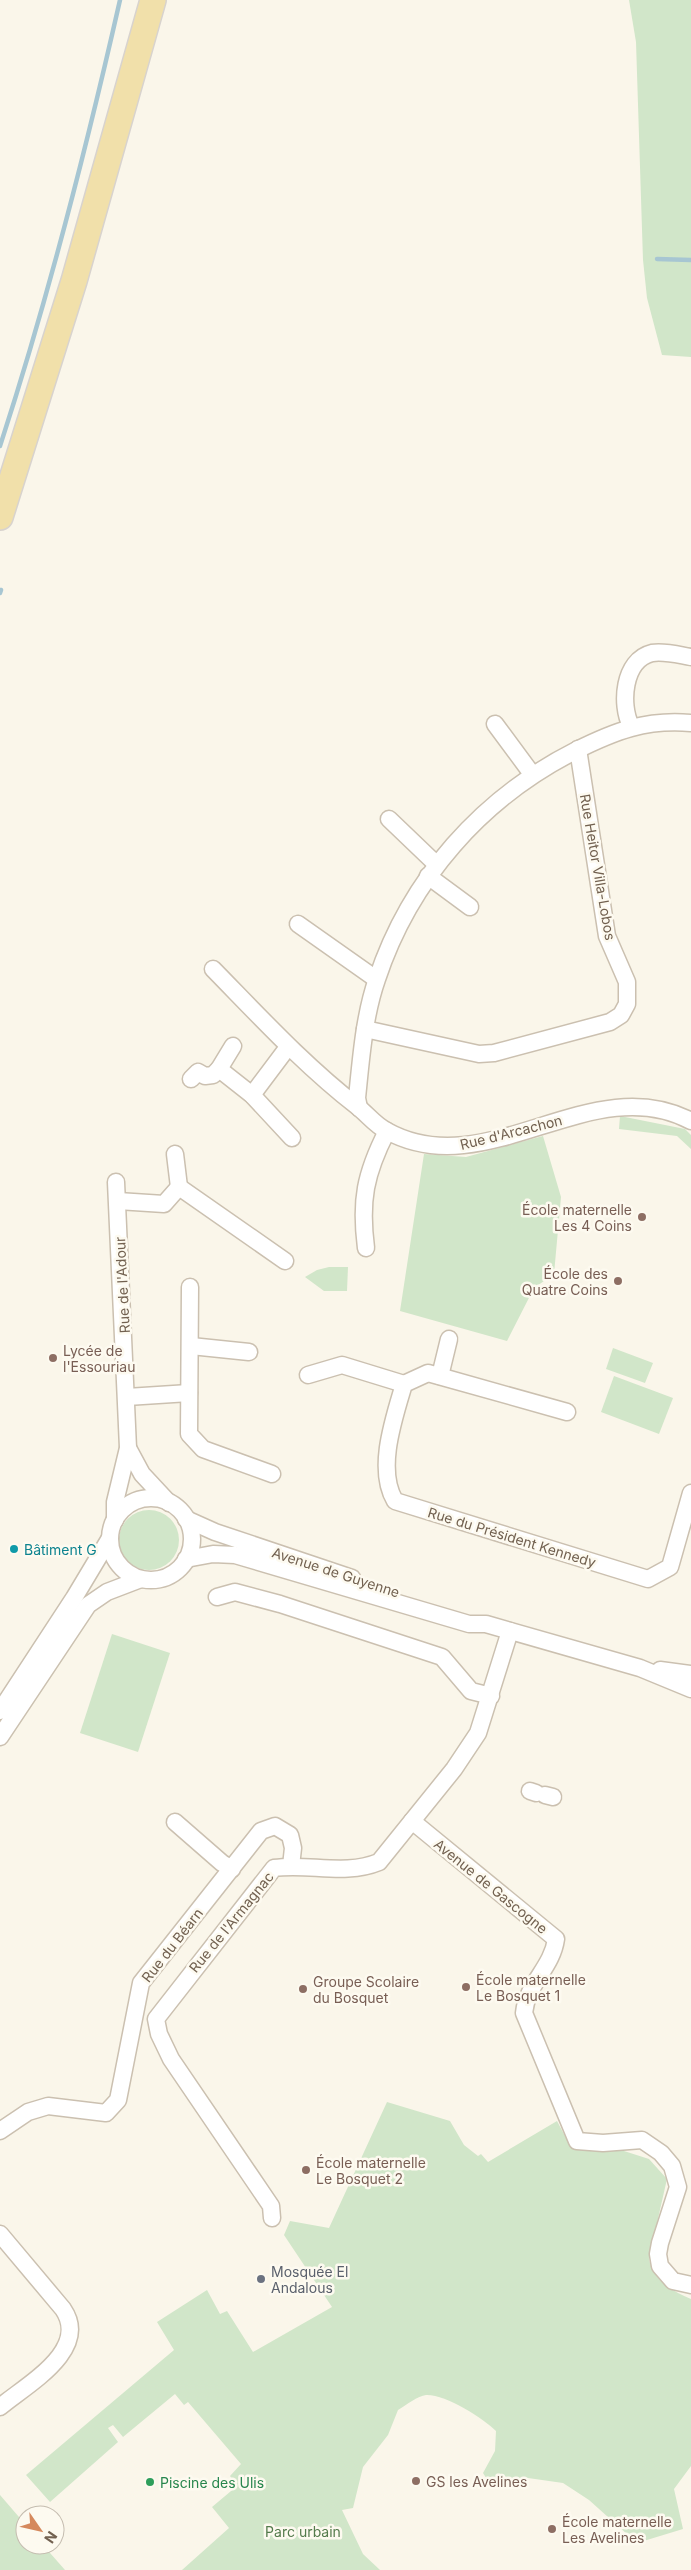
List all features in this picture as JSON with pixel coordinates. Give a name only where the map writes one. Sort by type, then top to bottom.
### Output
[{"type":"main road","points":[[120,113],[141,0]]},
{"type":"main road","points":[[0,517],[69,300],[152,0]]},
{"type":"street","points":[[631,726],[626,715],[625,703],[628,679],[632,669],[640,660],[651,654],[664,653],[691,657]]},
{"type":"street","points":[[359,1108],[357,1098],[365,1028],[376,979],[409,906],[432,870],[481,814],[532,774],[578,749],[631,726],[658,722],[691,723]]},
{"type":"street","points":[[495,724],[532,774]]},
{"type":"street","name":"Rue Heitor Villa-Lobos","points":[[365,1028],[479,1054],[494,1053],[610,1022],[621,1015],[627,1004],[627,982],[607,936],[578,749]]},
{"type":"street","points":[[389,820],[432,870],[470,907]]},
{"type":"street","points":[[298,924],[376,979]]},
{"type":"street","name":"Rue d'Arcachon","points":[[213,969],[288,1047],[359,1108],[369,1119],[387,1131],[415,1141],[448,1147],[482,1142],[581,1114],[628,1105],[666,1109],[691,1120]]},
{"type":"street","points":[[191,1079],[198,1072],[205,1076],[213,1075],[219,1069],[233,1046]]},
{"type":"street","points":[[252,1095],[288,1047]]},
{"type":"street","points":[[219,1069],[252,1095],[292,1138]]},
{"type":"street","points":[[366,1248],[362,1214],[365,1185],[377,1151],[387,1131]]},
{"type":"street","points":[[175,1154],[179,1187],[285,1261]]},
{"type":"street","name":"Rue de l'Adour","points":[[115,1520],[115,1502],[128,1448],[116,1182]]},
{"type":"street","points":[[118,1201],[164,1204],[179,1187]]},
{"type":"street","points":[[190,1286],[189,1434],[203,1449],[272,1474]]},
{"type":"street","points":[[440,1376],[449,1339]]},
{"type":"street","points":[[191,1346],[249,1352]]},
{"type":"street","points":[[308,1375],[342,1365],[404,1384],[428,1373],[567,1412]]},
{"type":"street","name":"Rue du Président Kennedy","points":[[404,1384],[388,1442],[388,1490],[395,1501],[648,1579],[670,1567],[691,1494]]},
{"type":"street","points":[[127,1398],[190,1393]]},
{"type":"street","name":"Rue de l'Adour","points":[[128,1448],[142,1474],[169,1502]]},
{"type":"street","points":[[0,1711],[74,1598],[110,1538],[115,1520],[122,1510],[132,1503],[145,1499],[169,1502],[178,1509],[186,1519],[191,1530],[192,1545],[186,1560],[173,1574],[163,1579],[141,1579],[106,1592],[88,1605],[0,1738]]},
{"type":"street","name":"Avenue de Guyenne","points":[[186,1519],[215,1532],[366,1583],[472,1613],[486,1624]]},
{"type":"street","points":[[110,1538],[112,1552],[118,1564],[128,1574],[141,1579]]},
{"type":"street","name":"Avenue de Guyenne","points":[[186,1560],[213,1554],[235,1555],[469,1624],[486,1624],[640,1668],[691,1689]]},
{"type":"street","points":[[217,1597],[235,1592],[262,1599],[442,1657],[471,1691],[491,1696]]},
{"type":"street","name":"Rue de l'Armagnac","points":[[272,2218],[271,2206],[171,2058],[159,2034],[156,2019],[274,1868],[291,1866],[338,1870],[366,1867],[379,1862],[454,1769],[478,1733],[510,1631]]},
{"type":"street","name":"Avenue de Guyenne","points":[[640,1668],[691,1674]]},
{"type":"street","name":"Avenue de Gascogne","points":[[412,1821],[556,1939],[554,1954],[526,1998],[524,2012],[577,2140],[603,2143],[642,2140],[661,2153],[672,2166],[678,2188],[658,2254],[660,2266],[673,2281],[691,2285]]},
{"type":"street","points":[[175,1822],[222,1863],[232,1869]]},
{"type":"street","name":"Rue du Béarn","points":[[0,2131],[28,2112],[48,2106],[106,2113],[118,2100],[141,1983],[261,1831],[275,1826],[290,1835],[294,1848],[291,1866]]},
{"type":"street","points":[[0,2234],[63,2309],[69,2318],[70,2333],[69,2341],[59,2359],[0,2407]]},
{"type":"green space","points":[[629,0],[691,0],[691,357],[662,355],[647,298],[643,260],[636,42]]},
{"type":"green space","points":[[620,1116],[685,1129],[691,1135],[691,1149],[677,1136],[619,1129]]},
{"type":"green space","points":[[543,1136],[561,1197],[554,1274],[534,1288],[507,1341],[400,1311],[424,1154],[466,1157]]},
{"type":"green space","points":[[329,1267],[348,1267],[347,1291],[324,1291],[305,1277],[317,1270]]},
{"type":"green space","points":[[613,1348],[653,1363],[645,1383],[606,1369]]},
{"type":"green space","points":[[614,1376],[673,1398],[659,1434],[601,1412]]},
{"type":"green space","points":[[149,1510],[165,1515],[170,1519],[174,1524],[179,1540],[174,1556],[170,1561],[165,1565],[149,1570],[133,1565],[128,1561],[124,1556],[119,1540],[124,1524],[128,1519],[133,1515]]},
{"type":"green space","points":[[112,1634],[170,1653],[138,1752],[80,1733]]},
{"type":"green space","name":"Parc urbain","points":[[387,2102],[450,2121],[464,2145],[478,2156],[481,2154],[488,2162],[557,2121],[566,2138],[577,2149],[624,2151],[649,2159],[667,2179],[649,2258],[654,2273],[664,2284],[691,2299],[691,2466],[674,2489],[683,2529],[637,2543],[589,2500],[563,2483],[528,2478],[490,2484],[483,2473],[495,2451],[496,2431],[463,2408],[443,2398],[426,2395],[398,2410],[388,2435],[363,2467],[353,2508],[342,2510],[363,2554],[380,2570],[182,2570],[229,2528],[212,2507],[237,2486],[230,2476],[241,2464],[188,2402],[184,2405],[175,2394],[123,2437],[113,2425],[108,2428],[118,2442],[50,2502],[26,2475],[174,2350],[157,2322],[207,2290],[220,2314],[227,2311],[253,2352],[332,2307],[284,2235],[290,2221],[329,2228]]},
{"type":"green space","points":[[0,2495],[15,2512],[15,2555],[52,2555],[65,2570],[0,2570]]},
{"type":"waterway","points":[[0,446],[18,391],[65,224],[120,0]]},
{"type":"waterway","points":[[657,259],[691,260]]},
{"type":"place","name":"École maternelle Les 4 Coins","points":[[642,1217]]},
{"type":"place","name":"École des Quatre Coins","points":[[618,1281]]},
{"type":"place","name":"Lycée de l'Essouriau","points":[[53,1358]]},
{"type":"place","name":"Bâtiment G","points":[[14,1549]]},
{"type":"place","name":"École maternelle Le Bosquet 1","points":[[466,1987]]},
{"type":"place","name":"Groupe Scolaire du Bosquet","points":[[303,1989]]},
{"type":"place","name":"École maternelle Le Bosquet 2","points":[[306,2170]]},
{"type":"place","name":"Mosquée El Andalous","points":[[261,2279]]},
{"type":"place","name":"GS les Avelines","points":[[416,2481]]},
{"type":"place","name":"Piscine des Ulis","points":[[150,2482]]},
{"type":"place","name":"École maternelle Les Avelines","points":[[552,2529]]}]
